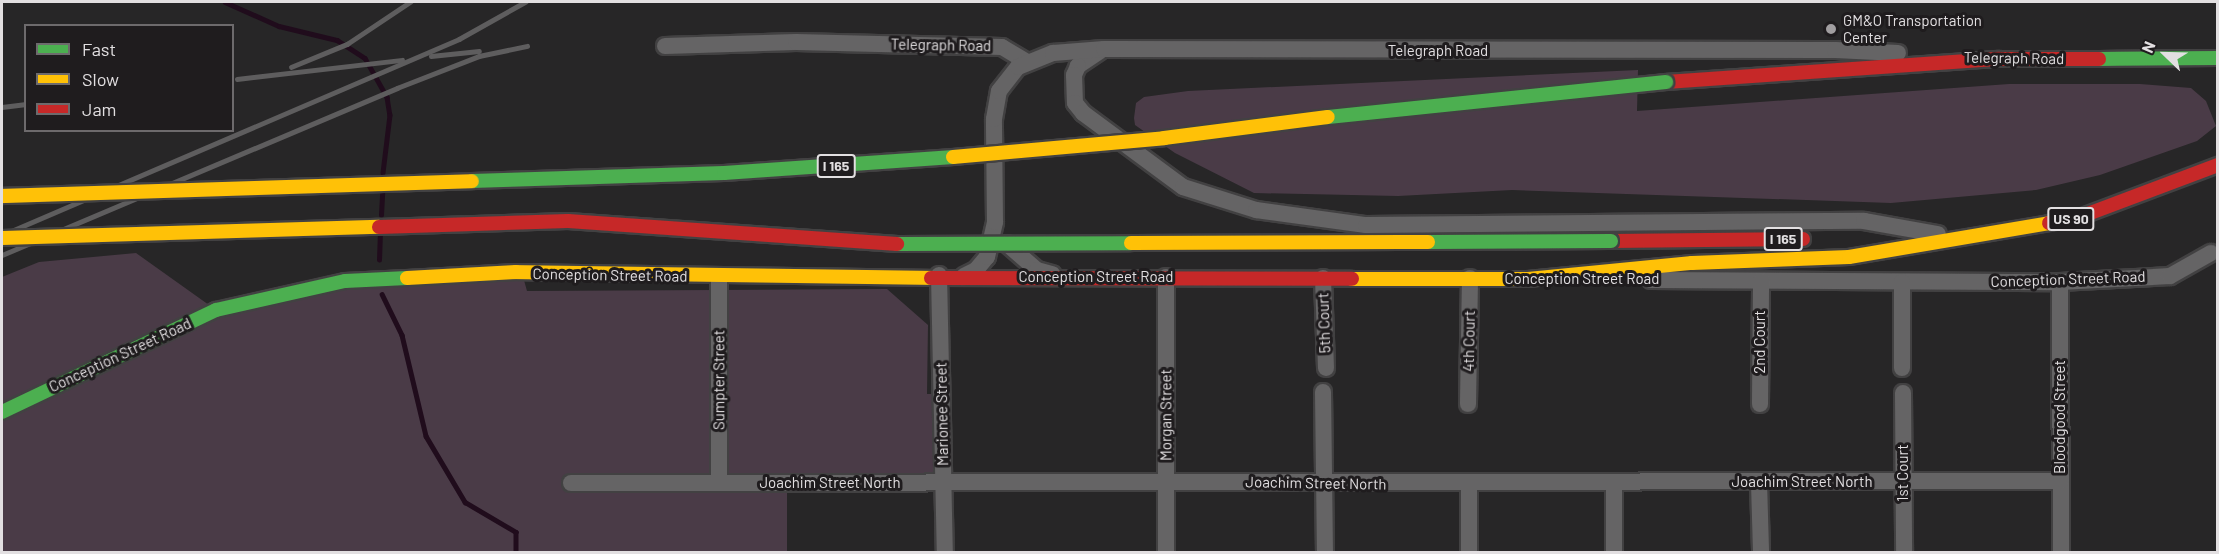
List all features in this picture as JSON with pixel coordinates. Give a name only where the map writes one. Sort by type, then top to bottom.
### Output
[{"type":"main road","name":"Telegraph Road","points":[[1999,59],[2217,58]]},
{"type":"main road","name":"I 165","points":[[2,196],[724,173],[891,162],[1164,138],[1400,108],[1666,82],[1999,59]]},
{"type":"main road","points":[[2182,181],[2217,155]]},
{"type":"main road","points":[[2182,181],[2217,165]]},
{"type":"main road","name":"US 90","points":[[1955,237],[2077,218],[2182,181],[2206,185]]},
{"type":"main road","name":"I 165","points":[[2,238],[568,221],[881,244],[1813,239]]},
{"type":"main road","points":[[1872,238],[1955,237]]},
{"type":"main road","points":[[1528,279],[1692,263],[1849,257],[1955,237]]},
{"type":"main road","name":"Conception Street Road","points":[[2,412],[216,310],[345,281],[516,273],[719,277],[939,275],[1528,279]]},
{"type":"street","name":"Telegraph Road","points":[[665,46],[796,42],[1002,47],[1027,62],[1053,53],[1104,49],[1823,50],[1999,59]]},
{"type":"street","points":[[1104,49],[1078,66],[1074,75],[1072,92],[1083,112],[1183,187],[1256,210],[1366,225],[1864,221],[1955,237]]},
{"type":"street","points":[[964,276],[976,270],[987,257],[995,222],[995,105],[1006,78],[1027,62]]},
{"type":"street","points":[[995,222],[1001,237],[1017,256],[1037,270],[1063,277]]},
{"type":"street","name":"Conception Street Road","points":[[1528,279],[2060,282],[2170,276],[2211,253]]},
{"type":"street","name":"Marionee Street","points":[[939,275],[945,552]]},
{"type":"street","name":"Sumpter Street","points":[[718,482],[719,277]]},
{"type":"street","name":"Morgan Street","points":[[1166,277],[1166,552]]},
{"type":"street","name":"4th Court","points":[[1468,404],[1470,278]]},
{"type":"street","name":"5th Court","points":[[1323,279],[1326,368]]},
{"type":"street","name":"2nd Court","points":[[1760,404],[1761,281]]},
{"type":"street","points":[[1902,282],[1902,368]]},
{"type":"street","name":"Bloodgood Street","points":[[2060,282],[2061,552]]},
{"type":"street","points":[[1323,392],[1325,552]]},
{"type":"street","name":"1st Court","points":[[1903,393],[1904,552]]},
{"type":"street","name":"Joachim Street North","points":[[571,483],[1166,482],[1469,485],[2061,481]]},
{"type":"street","points":[[1759,483],[1761,552]]},
{"type":"street","points":[[1614,484],[1614,552]]},
{"type":"street","points":[[1469,485],[1469,552]]},
{"type":"shaded area","points":[[1638,70],[1637,111],[2009,84],[2140,84],[2191,88],[2206,101],[2216,126],[2197,141],[2100,175],[2036,190],[1891,203],[1512,190],[1398,196],[1254,193],[1175,153],[1135,125],[1134,118],[1136,103],[1144,97],[1188,91]]},
{"type":"shaded area","points":[[136,253],[216,310],[345,281],[522,273],[527,291],[887,289],[928,325],[927,394],[950,394],[952,490],[787,492],[787,552],[2,552],[2,277],[39,262]]},
{"type":"waterway","points":[[225,2],[279,26],[337,40],[365,58],[387,97],[390,115],[383,173]]},
{"type":"waterway","points":[[381,215],[382,194]]},
{"type":"waterway","points":[[379,260],[380,236]]},
{"type":"waterway","points":[[382,294],[402,335],[426,436],[465,502],[516,532],[516,552]]},
{"type":"railway","points":[[291,67],[347,44],[410,2]]},
{"type":"railway","points":[[2,235],[459,39],[525,2]]},
{"type":"railway","points":[[2,255],[397,88],[479,56],[527,46]]},
{"type":"railway","points":[[431,56],[479,51]]},
{"type":"railway","points":[[237,79],[402,60]]},
{"type":"railway","points":[[2,107],[24,104]]},
{"type":"traffic: fast","points":[[2099,59],[2218,58]]},
{"type":"traffic: fast","points":[[1328,117],[1666,82]]},
{"type":"traffic: fast","points":[[472,181],[724,173],[953,157]]},
{"type":"traffic: fast","points":[[1428,242],[1611,241]]},
{"type":"traffic: fast","points":[[897,244],[1131,243]]},
{"type":"traffic: fast","points":[[2,412],[216,310],[345,281],[407,278]]},
{"type":"traffic: slow","points":[[953,157],[1164,138],[1328,117]]},
{"type":"traffic: slow","points":[[2,196],[472,181]]},
{"type":"traffic: slow","points":[[1528,279],[1692,263],[1849,257],[2049,223]]},
{"type":"traffic: slow","points":[[2,238],[379,227]]},
{"type":"traffic: slow","points":[[1131,243],[1428,242]]},
{"type":"traffic: slow","points":[[407,278],[516,272],[931,278]]},
{"type":"traffic: slow","points":[[1352,279],[1528,279]]},
{"type":"traffic: jam","points":[[1666,82],[1999,59],[2099,59]]},
{"type":"traffic: jam","points":[[2049,223],[2077,218],[2218,165]]},
{"type":"traffic: jam","points":[[379,227],[568,221],[897,244]]},
{"type":"traffic: jam","points":[[1611,241],[1803,239]]},
{"type":"traffic: jam","points":[[931,278],[1352,279]]},
{"type":"place","name":"GM&O Transportation Center","points":[[1831,29]]}]
